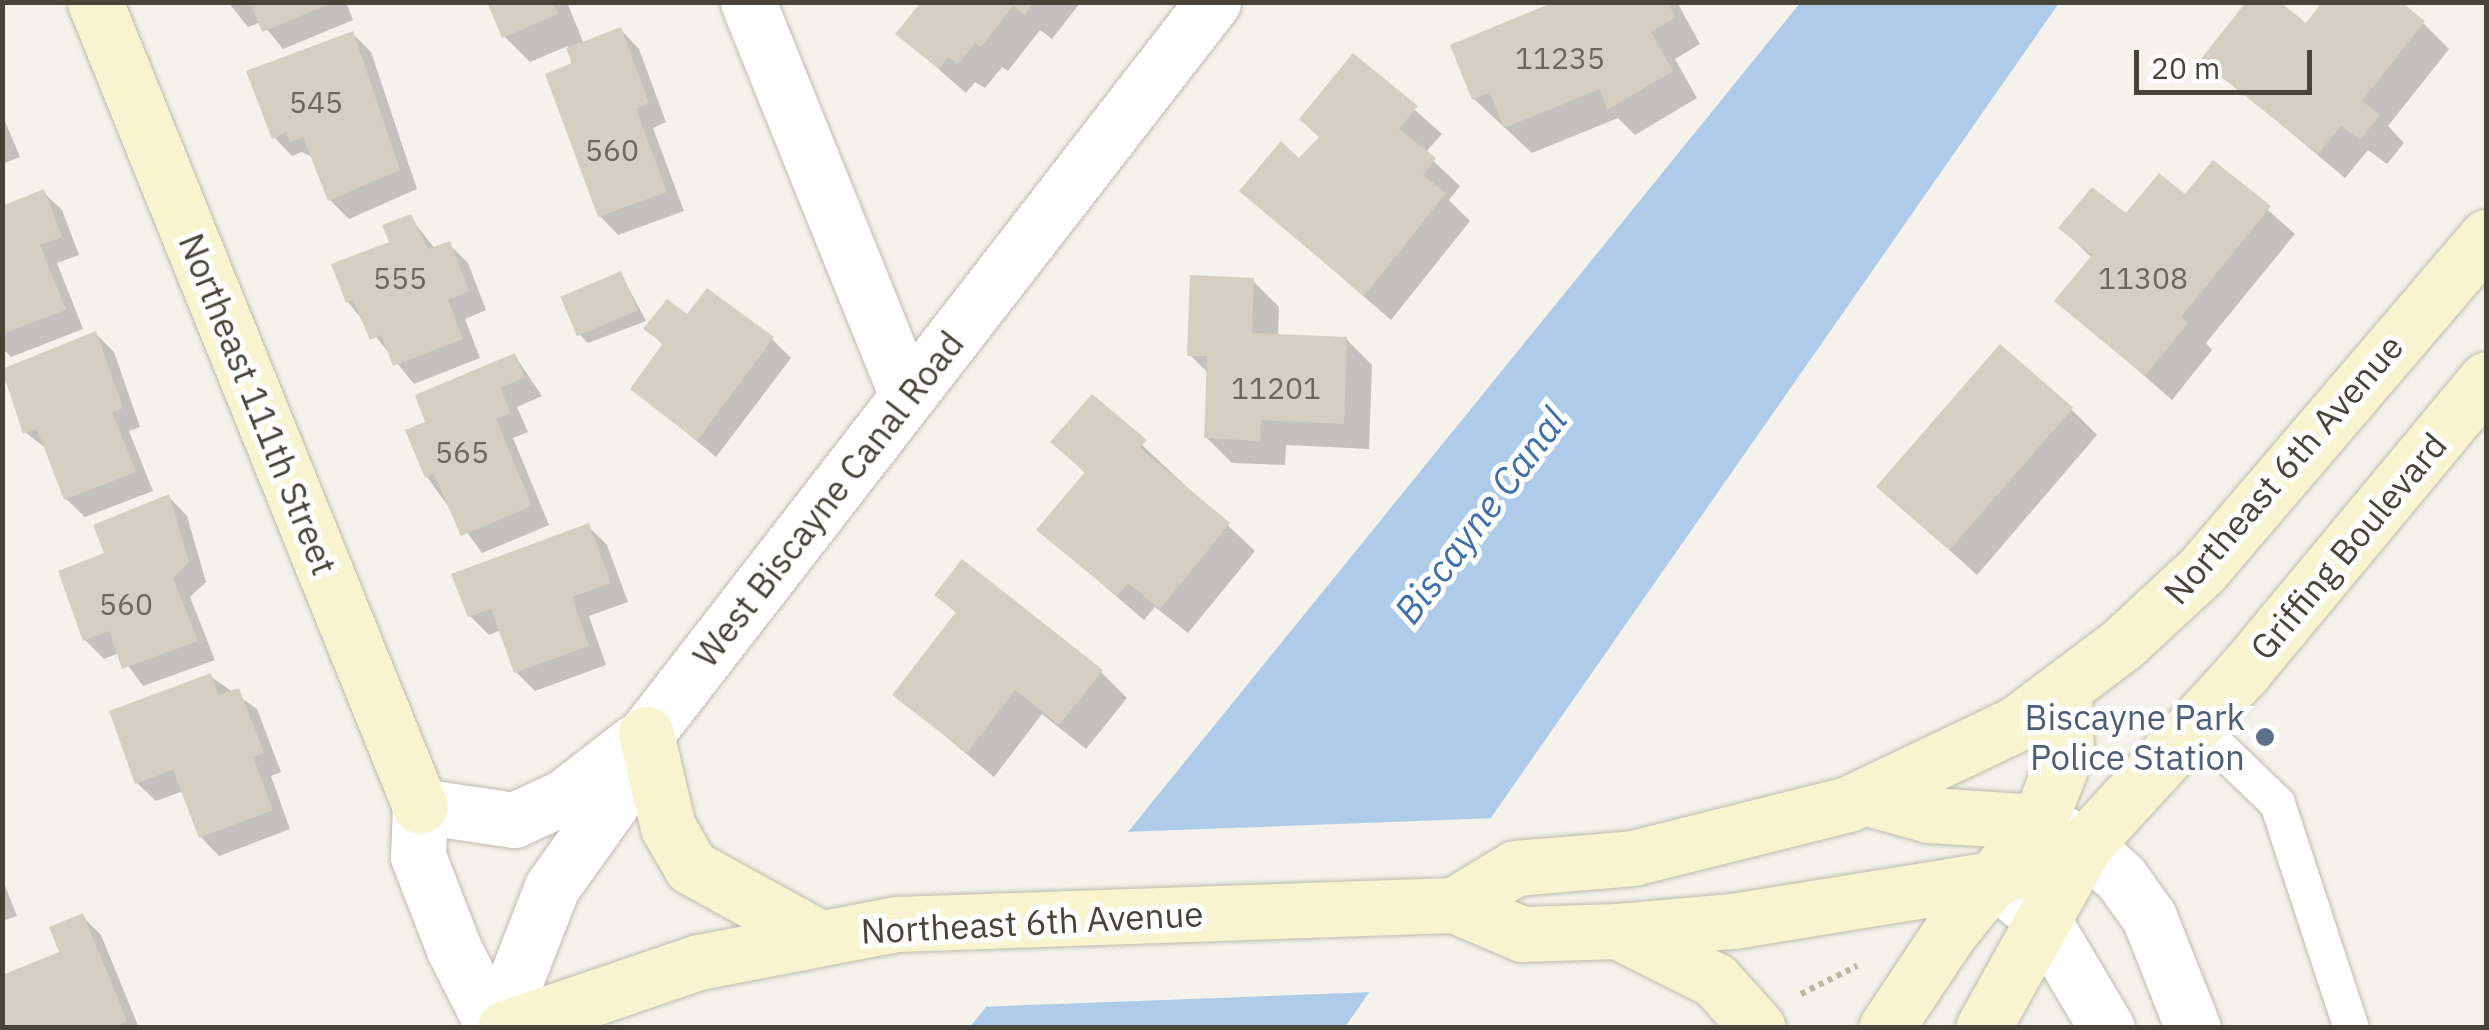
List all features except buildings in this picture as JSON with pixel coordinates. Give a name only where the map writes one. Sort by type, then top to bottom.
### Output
[{"type":"main road","name":"Northeast 111th Street","points":[[95,2],[420,806]]},
{"type":"main road","name":"Northeast 6th Avenue","points":[[1454,905],[1514,868],[1633,858],[1864,797],[1964,754],[2064,691],[2202,570],[2486,237]]},
{"type":"main road","name":"Griffing Boulevard","points":[[1886,1028],[1994,880],[2062,834],[2196,726],[2486,378]]},
{"type":"main road","name":"Griffing Boulevard","points":[[1983,1028],[2042,917],[2062,834],[2064,691]]},
{"type":"main road","points":[[646,734],[668,827],[691,866],[818,936]]},
{"type":"main road","points":[[1864,797],[1929,815],[2062,834]]},
{"type":"main road","name":"Northeast 6th Avenue","points":[[499,1028],[658,973],[818,936],[896,924],[1454,905],[1522,934],[1618,931],[1733,921],[1994,880]]},
{"type":"main road","points":[[1618,931],[1715,980],[1770,1016]]},
{"type":"street","points":[[748,2],[907,396]]},
{"type":"street","name":"West Biscayne Canal Road","points":[[499,1028],[552,887],[619,793],[646,734],[1212,2]]},
{"type":"street","points":[[499,1028],[454,949],[418,856],[420,806],[514,820],[564,796],[646,734]]},
{"type":"street","points":[[2062,834],[2149,917],[2194,1028]]},
{"type":"street","points":[[1994,880],[2042,917],[2107,1028]]},
{"type":"lane","points":[[2196,726],[2278,802],[2351,1028]]},
{"type":"path","points":[[1770,1016],[1868,961]]},
{"type":"water","name":"Biscayne Canal","points":[[1800,3],[2059,3],[1345,1027],[969,1028]]},
{"type":"pier","points":[[1496,818],[1375,992],[979,1007],[1122,832]]},
{"type":"place","name":"Biscayne Park Police Station","points":[[2265,737]]}]
